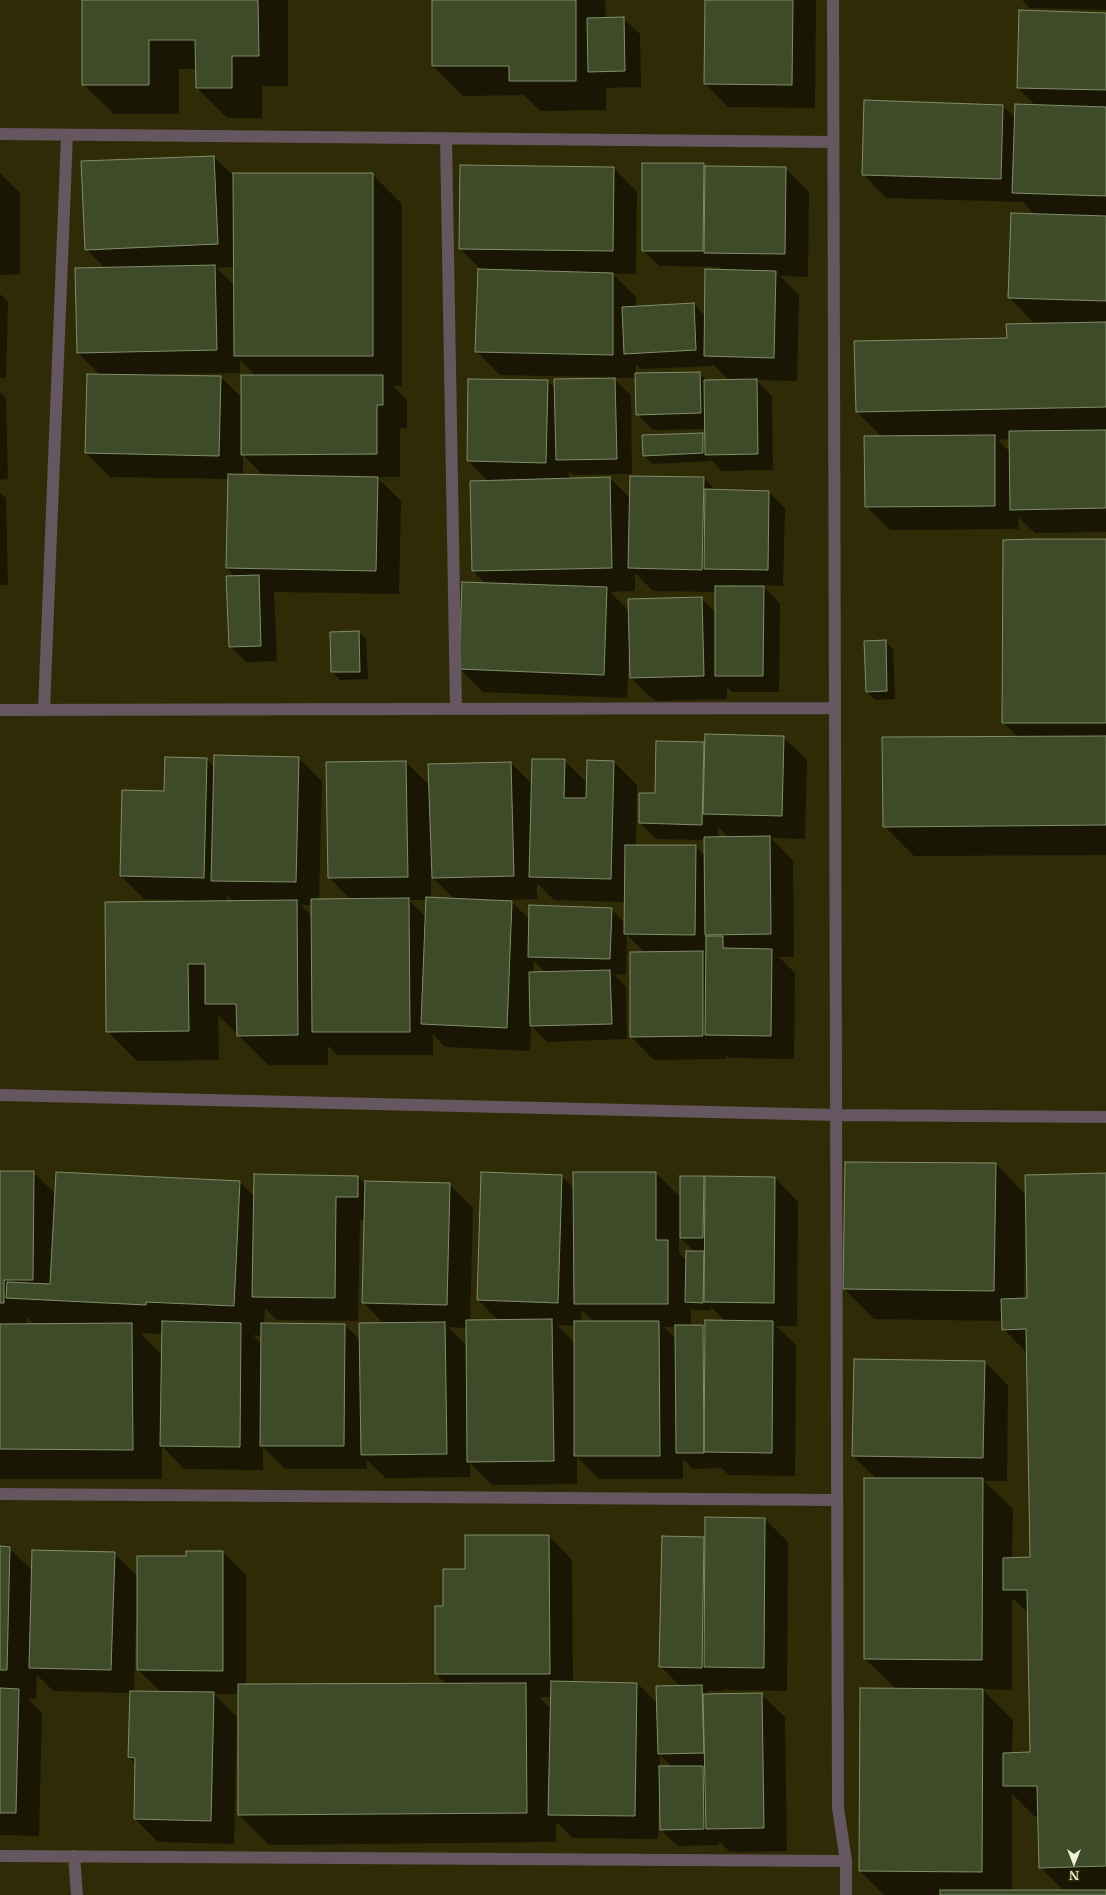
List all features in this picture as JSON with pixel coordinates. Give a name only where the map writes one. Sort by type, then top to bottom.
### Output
[{"type":"street","points":[[833,0],[838,1808],[846,1861],[846,1895]]},
{"type":"street","points":[[0,134],[833,142]]},
{"type":"street","points":[[44,710],[67,135]]},
{"type":"street","points":[[446,138],[456,710]]},
{"type":"street","points":[[0,710],[834,708]]},
{"type":"street","points":[[0,1095],[836,1115],[1106,1117]]},
{"type":"street","points":[[0,1494],[837,1500]]},
{"type":"street","points":[[0,1856],[846,1861]]},
{"type":"street","points":[[74,1856],[77,1895]]},
{"type":"building","points":[[82,0],[258,0],[259,56],[232,56],[232,88],[196,88],[195,40],[149,40],[149,85],[82,85]]},
{"type":"building","points":[[432,0],[576,0],[576,81],[509,81],[509,66],[432,66]]},
{"type":"building","points":[[705,0],[793,0],[792,85],[704,84]]},
{"type":"building","points":[[1019,10],[1106,13],[1106,90],[1017,88]]},
{"type":"building","points":[[624,17],[625,71],[588,72],[587,18]]},
{"type":"building","points":[[864,100],[1003,105],[1001,179],[862,175]]},
{"type":"building","points":[[1015,104],[1106,107],[1106,196],[1012,193]]},
{"type":"building","points":[[214,156],[218,244],[85,250],[81,161]]},
{"type":"building","points":[[642,163],[704,163],[703,251],[642,251]]},
{"type":"building","points":[[460,165],[614,167],[613,251],[459,249]]},
{"type":"building","points":[[705,166],[786,167],[785,254],[704,253]]},
{"type":"building","points":[[233,173],[373,173],[373,356],[234,356]]},
{"type":"building","points":[[1011,213],[1106,216],[1106,301],[1008,298]]},
{"type":"building","points":[[215,265],[217,350],[77,353],[75,268]]},
{"type":"building","points":[[478,269],[613,273],[613,355],[475,352]]},
{"type":"building","points":[[705,269],[776,271],[774,358],[704,356]]},
{"type":"building","points":[[694,303],[696,350],[624,354],[622,307]]},
{"type":"building","points":[[1106,322],[1106,407],[856,412],[854,341],[1007,338],[1006,324]]},
{"type":"building","points":[[700,372],[701,413],[636,415],[635,373]]},
{"type":"building","points":[[87,374],[221,376],[219,456],[85,453]]},
{"type":"building","points":[[241,375],[383,375],[383,405],[377,405],[377,454],[241,455]]},
{"type":"building","points":[[615,378],[617,459],[556,460],[554,379]]},
{"type":"building","points":[[468,379],[548,380],[546,463],[467,461]]},
{"type":"building","points":[[757,379],[758,454],[705,455],[704,380]]},
{"type":"building","points":[[1106,430],[1106,508],[1010,510],[1009,431]]},
{"type":"building","points":[[703,433],[703,453],[643,456],[642,435]]},
{"type":"building","points":[[995,435],[995,506],[865,507],[864,436]]},
{"type":"building","points":[[228,474],[378,477],[376,571],[226,568]]},
{"type":"building","points":[[630,476],[704,477],[702,570],[628,568]]},
{"type":"building","points":[[610,477],[612,568],[472,571],[470,481]]},
{"type":"building","points":[[705,489],[769,491],[768,570],[704,569]]},
{"type":"building","points":[[1106,539],[1106,723],[1002,723],[1003,540]]},
{"type":"building","points":[[259,575],[261,646],[229,647],[226,576]]},
{"type":"building","points":[[462,582],[607,587],[604,675],[459,669]]},
{"type":"building","points":[[715,586],[764,586],[763,676],[715,676]]},
{"type":"building","points":[[702,597],[704,676],[630,678],[628,599]]},
{"type":"building","points":[[359,631],[360,672],[331,672],[330,632]]},
{"type":"building","points":[[886,640],[887,691],[866,692],[864,641]]},
{"type":"building","points":[[705,734],[784,736],[782,816],[703,814]]},
{"type":"building","points":[[1106,736],[1106,825],[883,827],[882,737]]},
{"type":"building","points":[[656,741],[704,742],[702,825],[639,823],[639,793],[655,793]]},
{"type":"building","points":[[214,755],[299,757],[296,882],[211,881]]},
{"type":"building","points":[[165,757],[207,758],[204,878],[120,876],[122,790],[164,791]]},
{"type":"building","points":[[532,759],[565,759],[564,798],[586,798],[587,760],[614,761],[611,879],[529,877]]},
{"type":"building","points":[[406,761],[408,877],[328,878],[326,762]]},
{"type":"building","points":[[511,762],[514,876],[432,878],[428,764]]},
{"type":"building","points":[[770,836],[771,934],[705,935],[704,837]]},
{"type":"building","points":[[625,845],[696,845],[695,935],[624,934]]},
{"type":"building","points":[[426,897],[512,901],[507,1028],[421,1024]]},
{"type":"building","points":[[409,898],[410,1032],[312,1032],[311,899]]},
{"type":"building","points":[[297,900],[298,1035],[237,1036],[236,1004],[205,1004],[205,964],[188,964],[189,1031],[106,1032],[105,902]]},
{"type":"building","points":[[529,905],[612,908],[610,959],[528,957]]},
{"type":"building","points":[[706,936],[723,936],[723,948],[772,949],[771,1036],[705,1035]]},
{"type":"building","points":[[703,951],[703,1036],[630,1037],[630,952]]},
{"type":"building","points":[[610,970],[612,1024],[530,1026],[529,972]]},
{"type":"building","points":[[845,1162],[996,1163],[994,1291],[843,1289]]},
{"type":"building","points":[[0,1171],[34,1171],[33,1280],[4,1280],[4,1303],[0,1303]]},
{"type":"building","points":[[56,1172],[240,1181],[234,1306],[146,1302],[146,1305],[6,1298],[7,1282],[50,1284]]},
{"type":"building","points":[[481,1172],[562,1175],[558,1303],[477,1300]]},
{"type":"building","points":[[573,1172],[656,1172],[656,1240],[668,1240],[668,1304],[574,1304]]},
{"type":"building","points":[[1106,1173],[1106,1866],[1039,1868],[1037,1786],[1003,1786],[1003,1753],[1030,1752],[1027,1590],[1003,1590],[1003,1558],[1030,1557],[1026,1329],[1002,1330],[1001,1299],[1027,1298],[1025,1175]]},
{"type":"building","points":[[254,1174],[358,1176],[358,1197],[336,1197],[335,1298],[252,1297]]},
{"type":"building","points":[[680,1176],[704,1176],[703,1238],[680,1238]]},
{"type":"building","points":[[705,1176],[775,1177],[774,1303],[704,1302]]},
{"type":"building","points":[[365,1181],[450,1183],[447,1305],[362,1303]]},
{"type":"building","points":[[686,1251],[704,1251],[703,1303],[685,1302]]},
{"type":"building","points":[[552,1319],[554,1461],[467,1462],[466,1320]]},
{"type":"building","points":[[705,1320],[773,1321],[772,1453],[704,1452]]},
{"type":"building","points":[[162,1321],[241,1323],[240,1447],[160,1446]]},
{"type":"building","points":[[574,1321],[659,1321],[660,1456],[574,1456]]},
{"type":"building","points":[[445,1322],[447,1454],[361,1455],[359,1323]]},
{"type":"building","points":[[132,1323],[133,1450],[0,1449],[0,1324]]},
{"type":"building","points":[[261,1323],[345,1324],[344,1446],[260,1446]]},
{"type":"building","points":[[675,1325],[703,1325],[704,1453],[676,1453]]},
{"type":"building","points":[[854,1359],[985,1361],[983,1458],[852,1456]]},
{"type":"building","points":[[864,1478],[983,1478],[982,1660],[864,1659]]},
{"type":"building","points":[[705,1517],[765,1518],[764,1668],[704,1667]]},
{"type":"building","points":[[465,1535],[549,1535],[550,1674],[435,1674],[435,1606],[443,1606],[443,1569],[465,1569]]},
{"type":"building","points":[[662,1536],[704,1537],[702,1668],[659,1667]]},
{"type":"building","points":[[0,1546],[10,1547],[7,1670],[0,1670]]},
{"type":"building","points":[[32,1550],[115,1552],[111,1670],[29,1668]]},
{"type":"building","points":[[186,1551],[223,1551],[223,1671],[137,1670],[137,1556],[186,1556]]},
{"type":"building","points":[[551,1681],[637,1683],[635,1816],[548,1815]]},
{"type":"building","points":[[526,1683],[527,1813],[238,1815],[238,1684]]},
{"type":"building","points":[[702,1685],[704,1753],[658,1754],[656,1686]]},
{"type":"building","points":[[0,1688],[19,1689],[16,1813],[0,1813]]},
{"type":"building","points":[[860,1688],[983,1689],[982,1872],[859,1871]]},
{"type":"building","points":[[130,1691],[214,1692],[211,1821],[134,1819],[135,1758],[128,1757]]},
{"type":"building","points":[[762,1693],[764,1828],[706,1829],[703,1694]]},
{"type":"building","points":[[659,1766],[703,1766],[704,1829],[660,1830]]},
{"type":"building","points":[[940,1890],[1106,1890],[1106,1895],[940,1895]]}]
